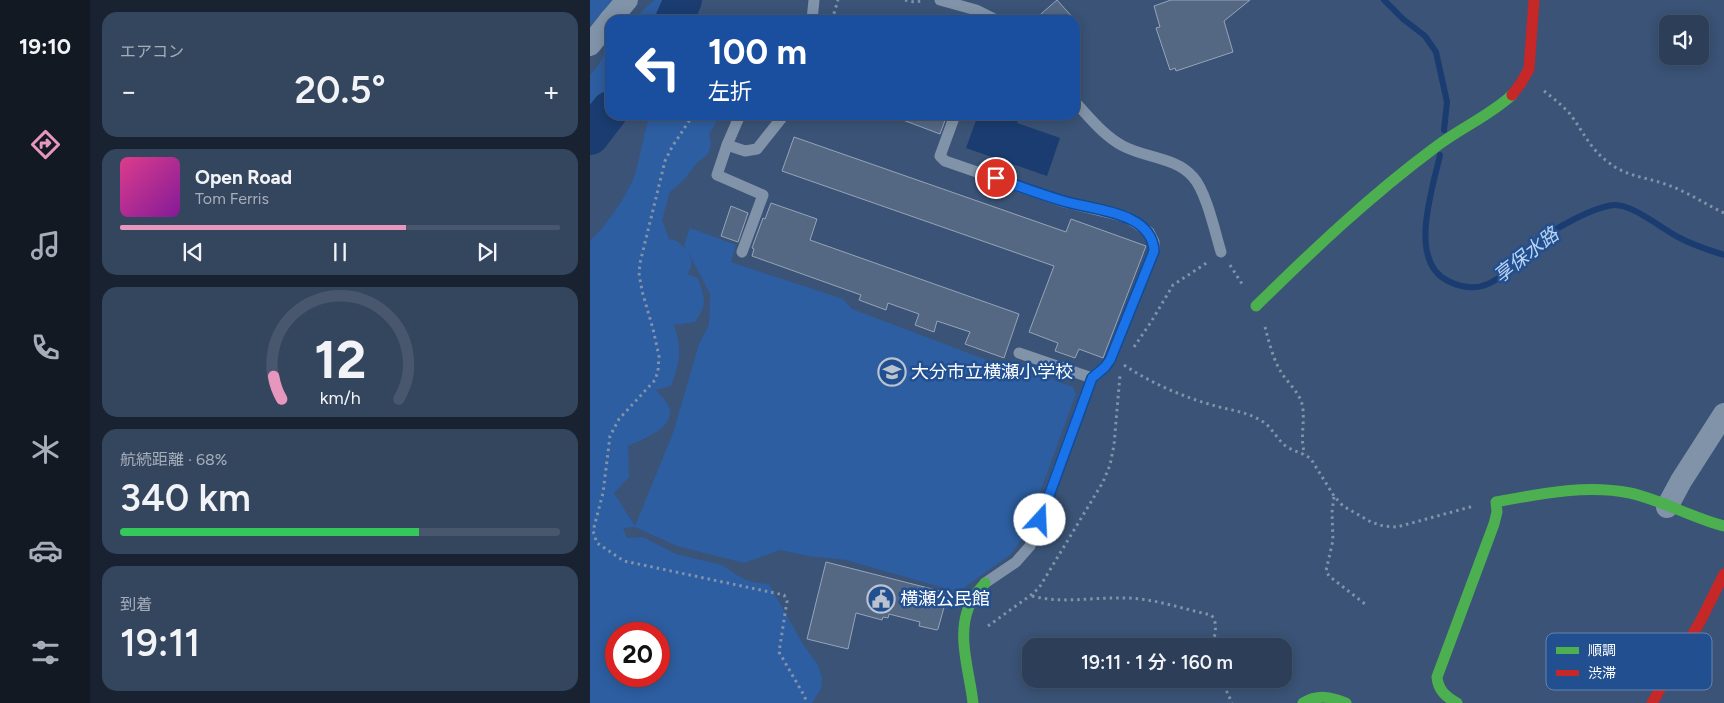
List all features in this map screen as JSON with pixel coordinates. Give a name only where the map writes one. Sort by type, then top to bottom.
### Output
[{"type":"street","points":[[614,15],[627,0]]},
{"type":"street","points":[[1256,306],[1292,270],[1384,189],[1441,143],[1511,97],[1526,77],[1529,69],[1534,0]]},
{"type":"street","points":[[590,45],[605,26]]},
{"type":"street","points":[[1667,507],[1681,480],[1724,414]]},
{"type":"street","points":[[1449,701],[1442,694],[1437,677],[1494,524],[1497,512],[1496,502],[1572,491],[1608,491],[1631,494],[1705,522],[1724,526]]},
{"type":"street","points":[[1693,633],[1724,574]]},
{"type":"street","points":[[973,703],[965,650],[965,614],[974,596],[985,583]]},
{"type":"street","points":[[1652,703],[1660,690]]},
{"type":"street","points":[[1303,703],[1308,700],[1324,697],[1346,703]]},
{"type":"lane","points":[[812,15],[814,0]]},
{"type":"lane","points":[[940,0],[976,10],[986,15]]},
{"type":"lane","points":[[1080,107],[1109,137],[1122,146],[1135,152],[1175,164],[1194,177],[1202,192],[1222,252]]},
{"type":"lane","points":[[738,120],[717,175],[763,195],[742,252]]},
{"type":"lane","points":[[727,145],[745,151],[757,149],[780,120]]},
{"type":"lane","points":[[952,120],[940,156],[945,161],[1064,202],[1126,217],[1149,232],[1154,242],[1154,251],[1110,360],[1092,378],[1030,546],[1016,562],[985,583]]},
{"type":"lane","points":[[1019,353],[1092,378]]},
{"type":"path","points":[[834,15],[838,0]]},
{"type":"path","points":[[905,0],[921,2],[928,0]]},
{"type":"path","points":[[1526,77],[1562,106],[1571,116],[1589,144],[1610,164],[1627,174],[1678,189],[1724,213]]},
{"type":"path","points":[[689,120],[676,139],[665,161],[640,263],[639,274],[642,291],[654,330],[659,356],[658,371],[655,380],[619,418],[610,436],[603,493],[593,531],[597,543],[624,561],[784,595],[787,601],[779,652],[806,703]]},
{"type":"path","points":[[1132,352],[1173,285],[1222,252],[1263,318],[1280,370],[1302,404],[1301,438],[1305,454],[1343,506],[1371,522],[1388,527],[1397,527],[1463,508],[1496,502]]},
{"type":"path","points":[[965,650],[991,623],[1031,596],[1039,588],[1103,482],[1110,465],[1114,445],[1119,380],[1128,358]]},
{"type":"path","points":[[1124,365],[1158,385],[1210,405],[1242,412],[1261,420],[1290,449],[1305,454]]},
{"type":"path","points":[[1334,496],[1332,512],[1333,540],[1326,571],[1329,576],[1365,604]]},
{"type":"path","points":[[1031,596],[1044,599],[1066,600],[1132,598],[1211,615],[1216,624],[1214,638]]},
{"type":"path","points":[[1225,688],[1232,703]]},
{"type":"shaded area","points":[[590,0],[615,0],[590,26]]},
{"type":"shaded area","points":[[654,0],[690,0],[681,15],[638,15]]},
{"type":"shaded area","points":[[605,54],[605,110],[590,130],[590,75]]},
{"type":"shaded area","points":[[649,120],[717,120],[709,134],[711,144],[708,154],[670,192],[662,220],[669,239],[677,241],[687,250],[684,245],[690,228],[736,245],[731,262],[843,299],[852,309],[1011,369],[1019,368],[1073,387],[1076,394],[1024,536],[1010,555],[958,592],[846,560],[808,556],[780,550],[744,563],[677,546],[635,527],[623,528],[627,538],[643,537],[676,554],[722,565],[740,577],[752,582],[769,584],[803,644],[818,665],[822,679],[821,689],[812,703],[590,703],[590,241],[616,210],[635,174]],"holes":[[[688,252],[710,294],[709,325],[699,344],[673,433],[635,526],[614,493],[629,477],[628,446],[661,429],[669,418],[670,411],[668,405],[656,390],[671,386],[676,370],[679,348],[674,325],[695,322],[704,305],[704,296],[698,278],[688,274],[692,263]]]},
{"type":"shaded area","points":[[976,120],[1018,120],[1017,123],[1060,138],[1047,176],[966,148]]},
{"type":"building","points":[[1057,0],[1070,15],[1040,15]]},
{"type":"building","points":[[1171,0],[1250,0],[1224,21],[1233,52],[1176,71],[1175,68],[1170,70],[1156,28],[1160,27],[1154,6]]},
{"type":"building","points":[[903,120],[945,120],[940,134]]},
{"type":"building","points":[[794,137],[1066,232],[1071,219],[1146,246],[1103,358],[1079,349],[1075,358],[1055,351],[1058,343],[1029,332],[1054,266],[782,171]]},
{"type":"building","points":[[771,203],[817,219],[810,240],[1019,314],[1004,358],[965,344],[970,332],[937,321],[934,332],[915,325],[919,314],[888,303],[886,310],[859,300],[861,295],[752,256],[754,249],[752,248],[763,218],[765,219]]},
{"type":"building","points":[[731,206],[748,213],[738,242],[721,236]]},
{"type":"building","name":"横瀬公民館","points":[[826,562],[948,593],[938,629],[919,626],[920,622],[889,614],[888,618],[883,617],[882,620],[856,613],[848,649],[807,639]]},
{"type":"waterway","points":[[676,15],[683,0]]},
{"type":"waterway","name":"享保水路","points":[[1384,0],[1403,19],[1425,36],[1436,52],[1447,102],[1444,130]]},
{"type":"waterway","points":[[590,136],[605,116]]},
{"type":"waterway","name":"享保水路","points":[[1440,155],[1429,204],[1426,241],[1428,258],[1436,271],[1448,281],[1463,286],[1476,287],[1487,284],[1508,271],[1537,243],[1553,231],[1585,214],[1614,205],[1629,208],[1684,240],[1724,255]]},
{"type":"traffic: fast","points":[[1256,306],[1364,205],[1410,167],[1512,95]]},
{"type":"traffic: fast","points":[[1457,703],[1443,693],[1437,677],[1494,524],[1497,512],[1496,502],[1563,491],[1613,490],[1642,496],[1724,526]]},
{"type":"traffic: fast","points":[[973,703],[965,656],[965,620],[969,605],[985,583]]},
{"type":"traffic: fast","points":[[1303,703],[1319,697],[1335,699],[1346,703]]},
{"type":"traffic: jam","points":[[1512,95],[1529,69],[1534,0]]},
{"type":"traffic: jam","points":[[1693,633],[1724,574]]},
{"type":"traffic: jam","points":[[1652,703],[1660,690]]},
{"type":"place","name":"大分市立横瀬小学校","points":[[892,372]]},
{"type":"place","name":"横瀬公民館","points":[[881,599]]},
{"type":"route","points":[[996,178],[1064,202],[1126,217],[1149,232],[1154,242],[1154,251],[1110,360],[1092,378],[1040,520]]}]
